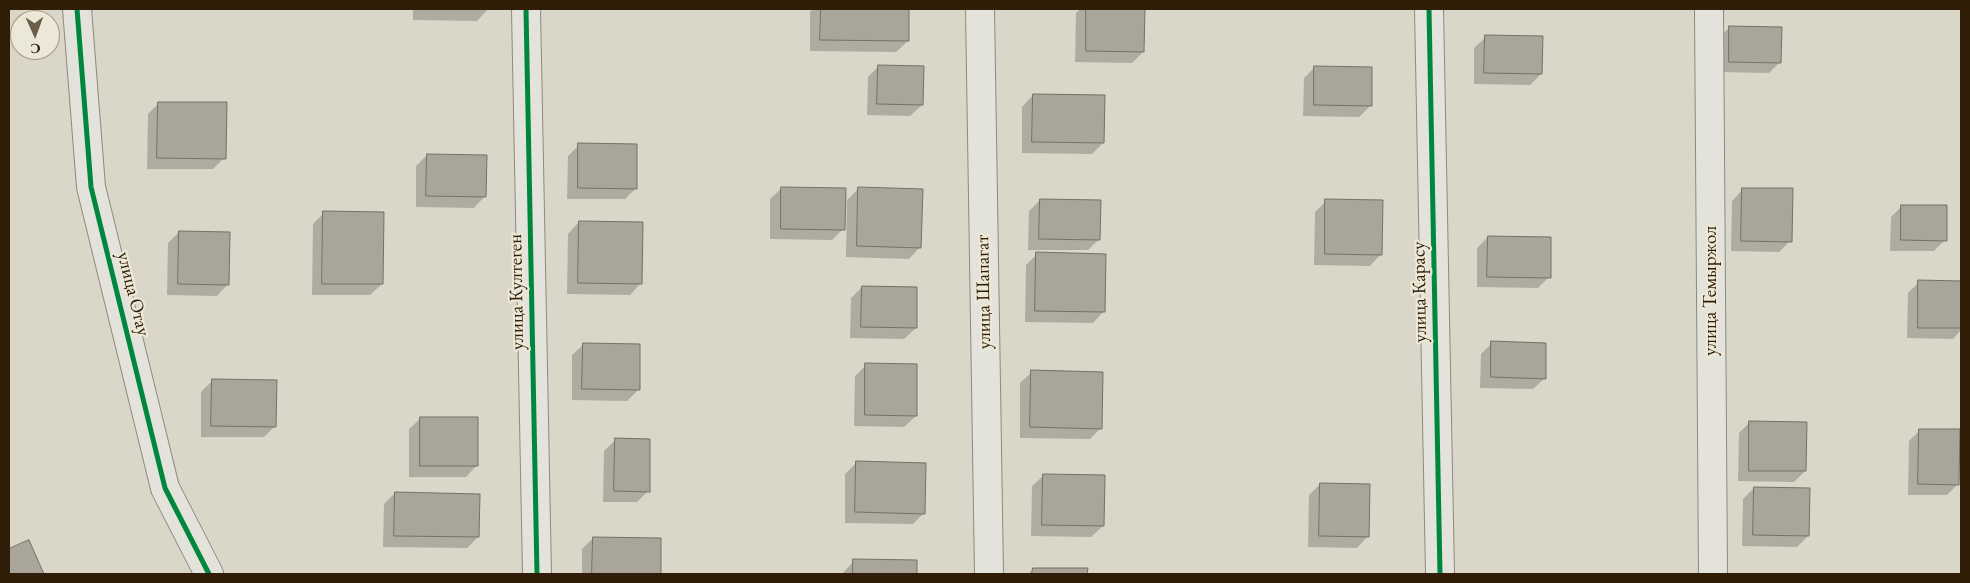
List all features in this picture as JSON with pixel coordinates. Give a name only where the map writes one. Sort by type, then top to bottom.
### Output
[{"type":"street","name":"улица Отау","points":[[77,9],[91,187],[165,488],[209,574]]},
{"type":"street","name":"улица Култеген","points":[[526,9],[537,574]]},
{"type":"street","name":"улица Шапагат","points":[[980,9],[989,574]]},
{"type":"street","name":"улица Карасу","points":[[1429,9],[1440,574]]},
{"type":"street","name":"улица Темыржол","points":[[1709,9],[1713,574]]},
{"type":"building","points":[[821,9],[909,9],[909,41],[820,40]]},
{"type":"building","points":[[1086,9],[1145,9],[1144,52],[1086,51]]},
{"type":"building","points":[[1729,26],[1782,27],[1781,63],[1729,62]]},
{"type":"building","points":[[1485,35],[1543,36],[1542,74],[1484,73]]},
{"type":"building","points":[[878,65],[924,66],[923,105],[877,104]]},
{"type":"building","points":[[1314,66],[1372,67],[1372,106],[1314,105]]},
{"type":"building","points":[[1033,94],[1105,95],[1104,143],[1032,142]]},
{"type":"building","points":[[158,102],[227,102],[226,159],[157,158]]},
{"type":"building","points":[[578,143],[637,144],[637,189],[578,188]]},
{"type":"building","points":[[427,154],[487,155],[486,197],[426,196]]},
{"type":"building","points":[[781,187],[846,188],[845,230],[781,229]]},
{"type":"building","points":[[858,187],[923,189],[921,248],[857,246]]},
{"type":"building","points":[[1742,188],[1793,188],[1792,242],[1741,241]]},
{"type":"building","points":[[1040,199],[1101,200],[1100,240],[1039,239]]},
{"type":"building","points":[[1325,199],[1383,200],[1382,255],[1325,254]]},
{"type":"building","points":[[1901,205],[1947,205],[1947,241],[1901,240]]},
{"type":"building","points":[[323,211],[384,212],[383,284],[322,284]]},
{"type":"building","points":[[579,221],[643,222],[642,284],[578,283]]},
{"type":"building","points":[[179,231],[230,232],[229,285],[178,284]]},
{"type":"building","points":[[1488,236],[1551,237],[1551,278],[1487,277]]},
{"type":"building","points":[[1036,252],[1106,254],[1105,312],[1035,311]]},
{"type":"building","points":[[1918,280],[1961,281],[1961,328],[1918,328]]},
{"type":"building","points":[[862,286],[917,287],[917,328],[861,327]]},
{"type":"building","points":[[1491,341],[1546,343],[1546,379],[1491,377]]},
{"type":"building","points":[[583,343],[640,344],[640,390],[582,389]]},
{"type":"building","points":[[865,363],[917,364],[917,416],[865,415]]},
{"type":"building","points":[[1031,370],[1103,372],[1102,429],[1030,427]]},
{"type":"building","points":[[212,379],[277,380],[276,427],[211,426]]},
{"type":"building","points":[[420,417],[478,417],[478,466],[420,466]]},
{"type":"building","points":[[1749,421],[1807,422],[1806,471],[1749,471]]},
{"type":"building","points":[[1919,429],[1960,429],[1959,485],[1918,484]]},
{"type":"building","points":[[615,438],[650,439],[650,492],[614,491]]},
{"type":"building","points":[[856,461],[926,463],[925,514],[855,512]]},
{"type":"building","points":[[1043,474],[1105,475],[1104,526],[1042,525]]},
{"type":"building","points":[[1320,483],[1370,484],[1369,537],[1319,536]]},
{"type":"building","points":[[1754,487],[1810,488],[1809,536],[1753,535]]},
{"type":"building","points":[[395,492],[480,494],[479,537],[394,536]]},
{"type":"building","points":[[593,537],[661,538],[661,574],[592,574]]},
{"type":"building","points":[[29,540],[44,574],[9,574],[9,549]]},
{"type":"building","points":[[853,559],[917,560],[917,574],[853,574]]},
{"type":"building","points":[[1033,568],[1088,568],[1087,574],[1032,574]]},
{"type":"cycle path","points":[[77,9],[91,187],[165,488],[209,574]]},
{"type":"cycle path","points":[[526,9],[537,574]]},
{"type":"cycle path","points":[[1429,9],[1440,574]]}]
